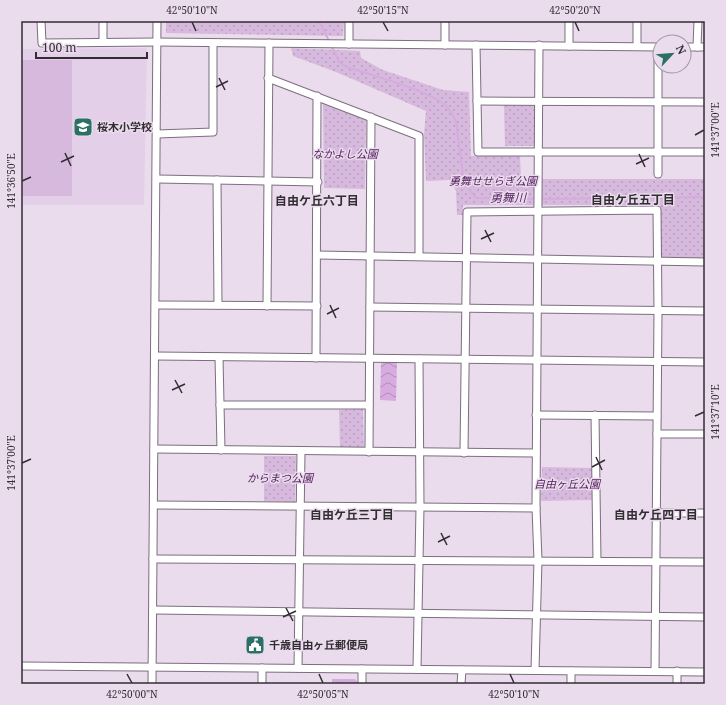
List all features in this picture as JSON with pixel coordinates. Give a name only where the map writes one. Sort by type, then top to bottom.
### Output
[{"type":"street","points":[[41,21],[42,43],[157,42],[652,47]]},
{"type":"street","points":[[103,21],[103,42]]},
{"type":"street","points":[[152,684],[157,21]]},
{"type":"street","points":[[345,44],[349,21]]},
{"type":"street","points":[[445,21],[445,44]]},
{"type":"street","points":[[569,21],[569,46]]},
{"type":"street","points":[[637,21],[637,46]]},
{"type":"street","points":[[698,21],[701,47]]},
{"type":"street","points":[[157,134],[213,132],[213,43]]},
{"type":"street","points":[[267,306],[269,43]]},
{"type":"street","points":[[476,45],[478,152],[705,152]]},
{"type":"street","points":[[535,670],[538,560],[536,508],[536,415],[539,209],[539,45]]},
{"type":"street","points":[[658,174],[659,74]]},
{"type":"street","points":[[268,78],[420,136],[419,256]]},
{"type":"street","points":[[316,358],[318,255],[317,96]]},
{"type":"street","points":[[477,101],[705,102]]},
{"type":"street","points":[[369,452],[371,117]]},
{"type":"street","points":[[157,179],[318,182]]},
{"type":"street","points":[[217,180],[218,305]]},
{"type":"street","points":[[464,453],[467,212],[539,209],[657,210],[658,311],[655,671]]},
{"type":"street","points":[[318,255],[705,262]]},
{"type":"street","points":[[156,305],[317,306]]},
{"type":"street","points":[[370,307],[705,311]]},
{"type":"street","points":[[155,356],[705,362]]},
{"type":"street","points":[[219,357],[221,450]]},
{"type":"street","points":[[417,669],[420,507],[419,359]]},
{"type":"street","points":[[220,405],[369,405]]},
{"type":"street","points":[[536,415],[657,416]]},
{"type":"street","points":[[595,416],[597,561]]},
{"type":"street","points":[[656,434],[705,434]]},
{"type":"street","points":[[154,449],[536,454]]},
{"type":"street","points":[[298,668],[301,559],[301,452]]},
{"type":"street","points":[[154,505],[536,508]]},
{"type":"street","points":[[656,513],[705,513]]},
{"type":"street","points":[[153,559],[705,562]]},
{"type":"street","points":[[153,610],[705,617]]},
{"type":"street","points":[[21,666],[705,672]]},
{"type":"street","points":[[262,668],[262,684]]},
{"type":"street","points":[[362,669],[362,684]]},
{"type":"street","points":[[462,670],[462,684]]},
{"type":"street","points":[[571,684],[572,670]]},
{"type":"street","points":[[677,671],[677,684]]},
{"type":"shaded area","name":"桜木小学校","points":[[147,48],[144,205],[21,205],[21,49]]},
{"type":"green space","points":[[166,21],[344,21],[343,36],[166,33]]},
{"type":"green space","name":"勇舞せせらぎ公園","points":[[291,48],[360,51],[361,58],[383,70],[443,90],[469,92],[471,156],[520,155],[521,179],[705,179],[705,258],[661,257],[660,205],[463,205],[463,215],[457,215],[456,191],[450,180],[426,181],[424,134],[426,111],[336,72],[293,56]]},
{"type":"green space","points":[[21,60],[72,60],[72,196],[21,196]]},
{"type":"green space","name":"なかよし公園","points":[[323,104],[366,119],[365,189],[324,188]]},
{"type":"green space","points":[[504,105],[535,106],[535,146],[505,146]]},
{"type":"green space","points":[[363,409],[364,447],[340,448],[339,410]]},
{"type":"green space","name":"からまつ公園","points":[[264,456],[296,456],[295,502],[264,501]]},
{"type":"green space","name":"自由ヶ丘公園","points":[[542,467],[593,468],[593,500],[541,501]]},
{"type":"water","points":[[381,363],[397,363],[396,401],[380,400]]},
{"type":"water","points":[[332,679],[355,679],[359,684],[332,684]]},
{"type":"waterway","name":"勇舞川","points":[[319,21],[329,41]]},
{"type":"waterway","name":"勇舞川","points":[[331,45],[339,62],[346,67],[411,88],[435,98],[446,106],[456,121],[464,183],[476,198],[549,199],[705,197]]},
{"type":"place","name":"桜木小学校","points":[[83,127]]},
{"type":"place","name":"千歳自由ヶ丘郵便局","points":[[255,645]]},
{"type":"district","name":"自由ケ丘五丁目","points":[[633,200]]},
{"type":"district","name":"自由ケ丘六丁目","points":[[317,201]]},
{"type":"district","name":"自由ケ丘三丁目","points":[[352,515]]},
{"type":"district","name":"自由ケ丘四丁目","points":[[656,515]]}]
